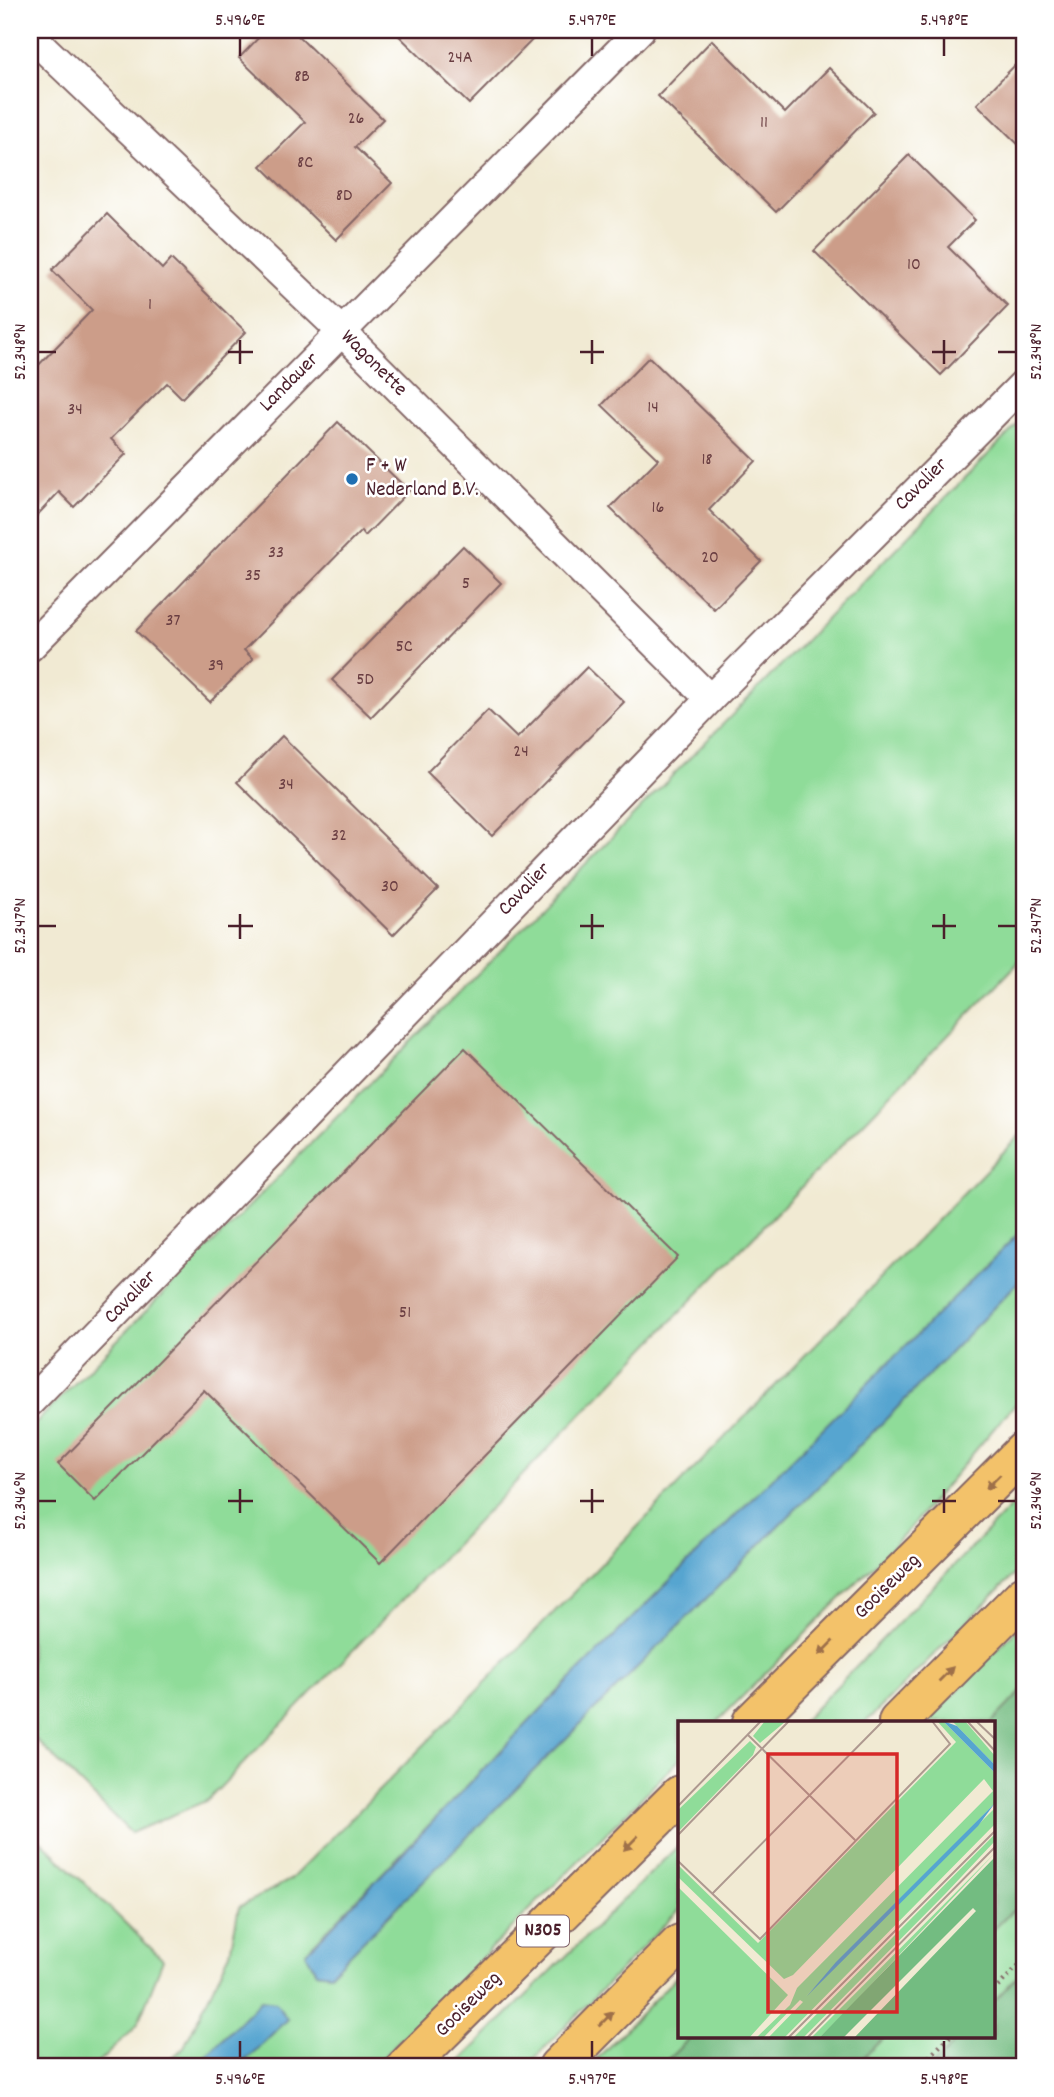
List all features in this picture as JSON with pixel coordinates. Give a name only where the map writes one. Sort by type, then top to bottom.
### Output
[{"type":"highway","name":"Gooiseweg","points":[[754,1721],[1024,1451]]},
{"type":"highway","points":[[900,1721],[1024,1595]]},
{"type":"highway","name":"Gooiseweg","points":[[406,2067],[678,1797]]},
{"type":"highway","points":[[558,2067],[678,1946]]},
{"type":"street","name":"Landauer","points":[[30,647],[640,30]]},
{"type":"street","name":"Wagonette","points":[[30,35],[341,331],[710,699]]},
{"type":"street","name":"Cavalier","points":[[30,1402],[710,699],[1024,383]]},
{"type":"path","points":[[995,1990],[1024,1960]]},
{"type":"path","points":[[919,2067],[948,2038]]},
{"type":"green space","points":[[1024,418],[1024,957],[208,1800],[131,1833],[30,1734],[30,1429]]},
{"type":"green space","points":[[1024,1131],[1024,1228],[554,1696],[306,1952],[316,1972],[330,1974],[893,1412],[1024,1276],[1024,1396],[904,1535],[718,1721],[678,1721],[678,1761],[373,2067],[239,2067],[287,2019],[261,2000],[195,2067],[162,2067],[184,2047],[230,1953],[239,1907],[290,1880]]},
{"type":"green space","points":[[1024,1493],[1024,1565],[867,1721],[803,1721]]},
{"type":"green space","points":[[1024,1622],[1024,1689],[993,1721],[927,1721]]},
{"type":"green space","points":[[1024,1689],[1024,1899],[995,1928],[995,1721]]},
{"type":"green space","points":[[30,1830],[163,1960],[137,2025],[94,2067],[30,2067]]},
{"type":"green space","points":[[678,1846],[678,1911],[526,2067],[454,2067]]},
{"type":"green space","points":[[1024,1899],[1024,2067],[854,2067],[883,2038],[995,2038],[995,1928]]},
{"type":"green space","points":[[1024,1969],[1024,2067],[931,2067],[959,2038],[995,2038],[995,2000]]},
{"type":"green space","points":[[678,1975],[678,2038],[690,2038],[660,2067],[589,2067]]},
{"type":"green space","points":[[690,2038],[883,2038],[854,2067],[660,2067]]},
{"type":"water","points":[[1024,1228],[1024,1276],[893,1412],[330,1974],[316,1972],[306,1953],[554,1696]]},
{"type":"water","points":[[261,2000],[276,2002],[287,2019],[239,2067],[195,2067]]},
{"type":"building","points":[[266,30],[292,30],[383,119],[355,147],[392,183],[336,240],[261,166],[305,122],[239,58]]},
{"type":"building","points":[[393,30],[542,30],[469,104]]},
{"type":"building","points":[[712,40],[785,113],[829,68],[874,112],[776,212],[658,96]]},
{"type":"building","points":[[1024,56],[1024,150],[977,104]]},
{"type":"building","points":[[909,155],[975,220],[948,247],[1008,306],[941,375],[814,251]]},
{"type":"building","points":[[107,214],[162,269],[171,259],[246,332],[182,398],[167,383],[111,439],[126,454],[74,507],[59,492],[30,523],[30,374],[92,310],[52,270]]},
{"type":"building","points":[[649,357],[756,461],[709,510],[761,561],[714,609],[610,508],[658,459],[602,405]]},
{"type":"building","points":[[338,422],[409,491],[365,536],[361,531],[244,650],[253,659],[210,702],[136,631]]},
{"type":"building","points":[[463,546],[501,583],[371,717],[332,680]]},
{"type":"building","points":[[587,667],[624,702],[492,836],[427,772],[488,710],[517,738]]},
{"type":"building","points":[[282,736],[438,889],[393,935],[237,782]]},
{"type":"building","points":[[465,1048],[678,1257],[380,1563],[204,1390],[95,1501],[58,1464]]},
{"type":"place","name":"F + W Nederland B.V.","points":[[352,479]]}]
